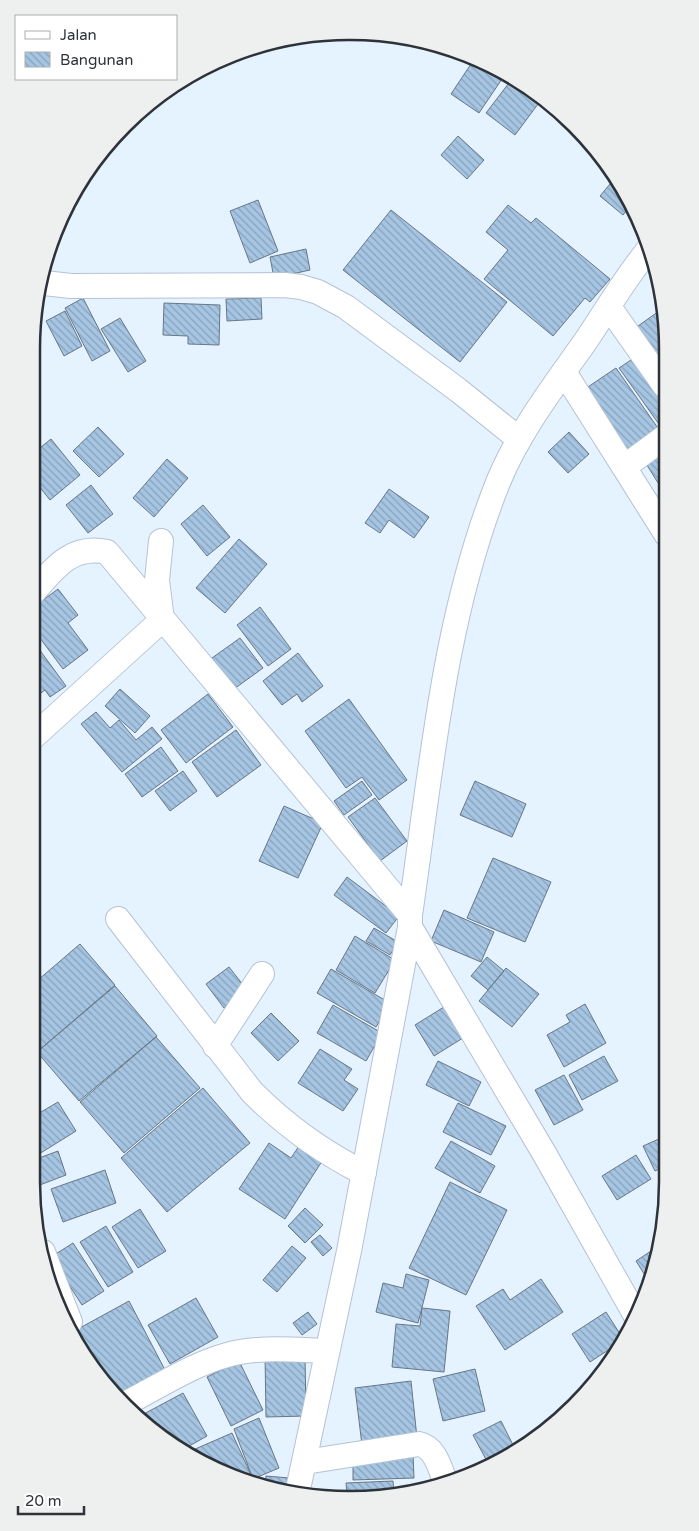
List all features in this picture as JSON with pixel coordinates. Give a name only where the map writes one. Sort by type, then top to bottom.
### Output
[{"type":"street","points":[[299,1486],[364,1173],[410,921],[447,667],[459,608],[480,529],[500,479],[519,439],[644,256]]},
{"type":"street","points":[[47,283],[71,286],[285,285],[318,292],[346,307],[458,390],[519,439]]},
{"type":"street","points":[[609,307],[659,378]]},
{"type":"street","points":[[564,372],[659,523]]},
{"type":"street","points":[[624,467],[659,441]]},
{"type":"street","points":[[161,541],[156,580],[162,620]]},
{"type":"street","points":[[40,585],[67,557],[93,549],[107,552],[162,620],[286,765],[410,921],[631,1308]]},
{"type":"street","points":[[40,731],[162,620]]},
{"type":"street","points":[[118,919],[252,1092],[275,1115],[335,1158],[364,1173]]},
{"type":"street","points":[[215,1046],[262,974]]},
{"type":"street","points":[[132,1401],[186,1372],[227,1355],[259,1350],[327,1351]]},
{"type":"street","points":[[305,1462],[419,1444],[430,1449],[443,1477]]},
{"type":"building","points":[[470,65],[501,80],[479,113],[451,94]]},
{"type":"building","points":[[508,84],[538,104],[515,135],[486,113]]},
{"type":"building","points":[[458,136],[484,160],[467,179],[441,155]]},
{"type":"building","points":[[610,183],[626,211],[623,215],[600,196]]},
{"type":"building","points":[[258,200],[278,251],[250,263],[230,211]]},
{"type":"building","points":[[508,205],[531,223],[536,218],[610,279],[590,302],[585,298],[553,336],[484,279],[508,250],[486,232]]},
{"type":"building","points":[[391,210],[507,302],[460,362],[343,270]]},
{"type":"building","points":[[306,249],[310,270],[274,278],[270,257]]},
{"type":"building","points":[[83,298],[110,351],[92,361],[65,308]]},
{"type":"building","points":[[261,298],[262,319],[227,321],[226,299]]},
{"type":"building","points":[[164,303],[220,305],[219,345],[188,344],[188,336],[163,335]]},
{"type":"building","points":[[65,311],[82,346],[64,356],[46,321]]},
{"type":"building","points":[[656,313],[659,371],[631,331]]},
{"type":"building","points":[[120,318],[146,361],[128,372],[101,329]]},
{"type":"building","points":[[640,354],[659,381],[659,424],[619,368]]},
{"type":"building","points":[[616,368],[659,432],[626,454],[582,391]]},
{"type":"building","points":[[98,427],[124,454],[99,477],[73,451]]},
{"type":"building","points":[[569,432],[589,454],[568,473],[548,452]]},
{"type":"building","points":[[51,439],[80,475],[50,500],[40,487],[40,448]]},
{"type":"building","points":[[659,453],[659,484],[645,462]]},
{"type":"building","points":[[167,459],[188,478],[154,517],[133,498]]},
{"type":"building","points":[[91,485],[113,514],[88,533],[66,505]]},
{"type":"building","points":[[389,489],[429,517],[414,538],[389,520],[380,533],[365,523]]},
{"type":"building","points":[[203,505],[230,537],[207,556],[181,524]]},
{"type":"building","points":[[239,539],[267,564],[225,613],[196,588]]},
{"type":"building","points":[[58,589],[78,615],[68,623],[88,650],[63,669],[40,638],[40,602]]},
{"type":"building","points":[[260,607],[291,649],[268,666],[237,625]]},
{"type":"building","points":[[240,638],[263,668],[234,689],[212,658]]},
{"type":"building","points":[[40,650],[66,686],[50,697],[45,690],[40,694]]},
{"type":"building","points":[[298,653],[323,686],[302,702],[297,694],[282,705],[263,681]]},
{"type":"building","points":[[120,689],[150,716],[135,733],[105,706]]},
{"type":"building","points":[[208,694],[233,727],[186,763],[161,730]]},
{"type":"building","points":[[349,699],[407,780],[379,800],[362,777],[346,788],[305,731]]},
{"type":"building","points":[[96,712],[110,728],[119,720],[136,740],[152,727],[162,739],[122,772],[81,724]]},
{"type":"building","points":[[236,730],[261,765],[217,797],[192,762]]},
{"type":"building","points":[[161,747],[178,771],[142,797],[125,774]]},
{"type":"building","points":[[183,771],[197,791],[170,811],[155,791]]},
{"type":"building","points":[[362,781],[372,795],[344,815],[334,801]]},
{"type":"building","points":[[475,781],[526,804],[512,837],[460,815]]},
{"type":"building","points":[[375,798],[407,841],[380,861],[348,817]]},
{"type":"building","points":[[284,806],[323,823],[298,878],[259,861]]},
{"type":"building","points":[[493,858],[551,882],[525,942],[467,918]]},
{"type":"building","points":[[347,877],[399,916],[386,933],[334,895]]},
{"type":"building","points":[[444,910],[494,932],[481,962],[431,941]]},
{"type":"building","points":[[374,928],[398,942],[390,955],[366,941]]},
{"type":"building","points":[[355,936],[395,960],[375,993],[336,970]]},
{"type":"building","points":[[80,944],[115,985],[40,1049],[40,978]]},
{"type":"building","points":[[487,957],[504,971],[488,990],[471,976]]},
{"type":"building","points":[[229,967],[247,990],[224,1008],[206,984]]},
{"type":"building","points":[[506,968],[539,994],[512,1027],[479,1001]]},
{"type":"building","points":[[331,969],[390,1003],[376,1027],[317,993]]},
{"type":"building","points":[[115,986],[157,1036],[79,1101],[40,1056],[40,1049]]},
{"type":"building","points":[[452,1002],[471,1033],[434,1056],[415,1025]]},
{"type":"building","points":[[585,1004],[606,1043],[564,1067],[547,1035],[570,1022],[566,1015]]},
{"type":"building","points":[[333,1005],[382,1033],[366,1061],[317,1033]]},
{"type":"building","points":[[271,1013],[299,1041],[278,1061],[251,1033]]},
{"type":"building","points":[[156,1037],[200,1088],[124,1153],[80,1102]]},
{"type":"building","points":[[320,1049],[352,1069],[344,1080],[358,1089],[343,1111],[298,1083]]},
{"type":"building","points":[[604,1056],[618,1081],[582,1100],[569,1075]]},
{"type":"building","points":[[438,1061],[481,1082],[469,1106],[426,1085]]},
{"type":"building","points":[[564,1075],[583,1110],[554,1125],[535,1090]]},
{"type":"building","points":[[203,1088],[250,1143],[167,1212],[121,1158]]},
{"type":"building","points":[[58,1102],[76,1131],[40,1153],[40,1113]]},
{"type":"building","points":[[458,1103],[506,1126],[491,1155],[443,1132]]},
{"type":"building","points":[[659,1139],[659,1169],[655,1171],[643,1146]]},
{"type":"building","points":[[451,1141],[495,1166],[480,1193],[435,1168]]},
{"type":"building","points":[[269,1143],[291,1158],[301,1143],[324,1158],[285,1219],[239,1189]]},
{"type":"building","points":[[58,1151],[66,1175],[40,1185],[40,1158]]},
{"type":"building","points":[[636,1155],[651,1179],[617,1200],[602,1176]]},
{"type":"building","points":[[105,1170],[116,1203],[63,1222],[51,1189]]},
{"type":"building","points":[[450,1182],[507,1210],[466,1295],[409,1268]]},
{"type":"building","points":[[305,1208],[323,1225],[305,1243],[288,1226]]},
{"type":"building","points":[[140,1209],[166,1251],[138,1268],[112,1227]]},
{"type":"building","points":[[106,1226],[133,1272],[108,1287],[80,1242]]},
{"type":"building","points":[[320,1235],[332,1248],[323,1256],[311,1242]]},
{"type":"building","points":[[73,1243],[104,1291],[82,1305],[51,1257]]},
{"type":"building","points":[[292,1246],[306,1258],[277,1292],[263,1280]]},
{"type":"building","points":[[651,1251],[645,1275],[636,1261]]},
{"type":"building","points":[[406,1274],[429,1280],[418,1323],[376,1312],[383,1283],[403,1288]]},
{"type":"building","points":[[541,1279],[563,1312],[505,1350],[476,1306],[503,1289],[510,1300]]},
{"type":"building","points":[[196,1298],[218,1337],[170,1364],[148,1325]]},
{"type":"building","points":[[129,1301],[165,1370],[123,1392],[104,1370],[78,1329]]},
{"type":"building","points":[[422,1308],[450,1311],[444,1372],[392,1367],[396,1324],[420,1326]]},
{"type":"building","points":[[308,1312],[317,1324],[302,1335],[293,1323]]},
{"type":"building","points":[[606,1312],[619,1333],[609,1349],[590,1362],[572,1334]]},
{"type":"building","points":[[305,1354],[306,1416],[266,1417],[265,1355]]},
{"type":"building","points":[[239,1361],[263,1410],[231,1426],[207,1377]]},
{"type":"building","points":[[475,1369],[485,1411],[443,1421],[433,1379]]},
{"type":"building","points":[[411,1381],[417,1438],[362,1445],[355,1388]]},
{"type":"building","points":[[183,1393],[207,1436],[189,1446],[145,1414]]},
{"type":"building","points":[[259,1418],[279,1468],[258,1477],[252,1475],[234,1429]]},
{"type":"building","points":[[501,1421],[513,1444],[486,1459],[473,1435]]},
{"type":"building","points":[[232,1433],[251,1475],[213,1459],[194,1449]]},
{"type":"building","points":[[413,1453],[414,1478],[353,1480],[353,1455]]},
{"type":"building","points":[[266,1476],[289,1478],[289,1485],[269,1480],[266,1479]]},
{"type":"building","points":[[393,1481],[393,1487],[347,1491],[346,1483]]}]
